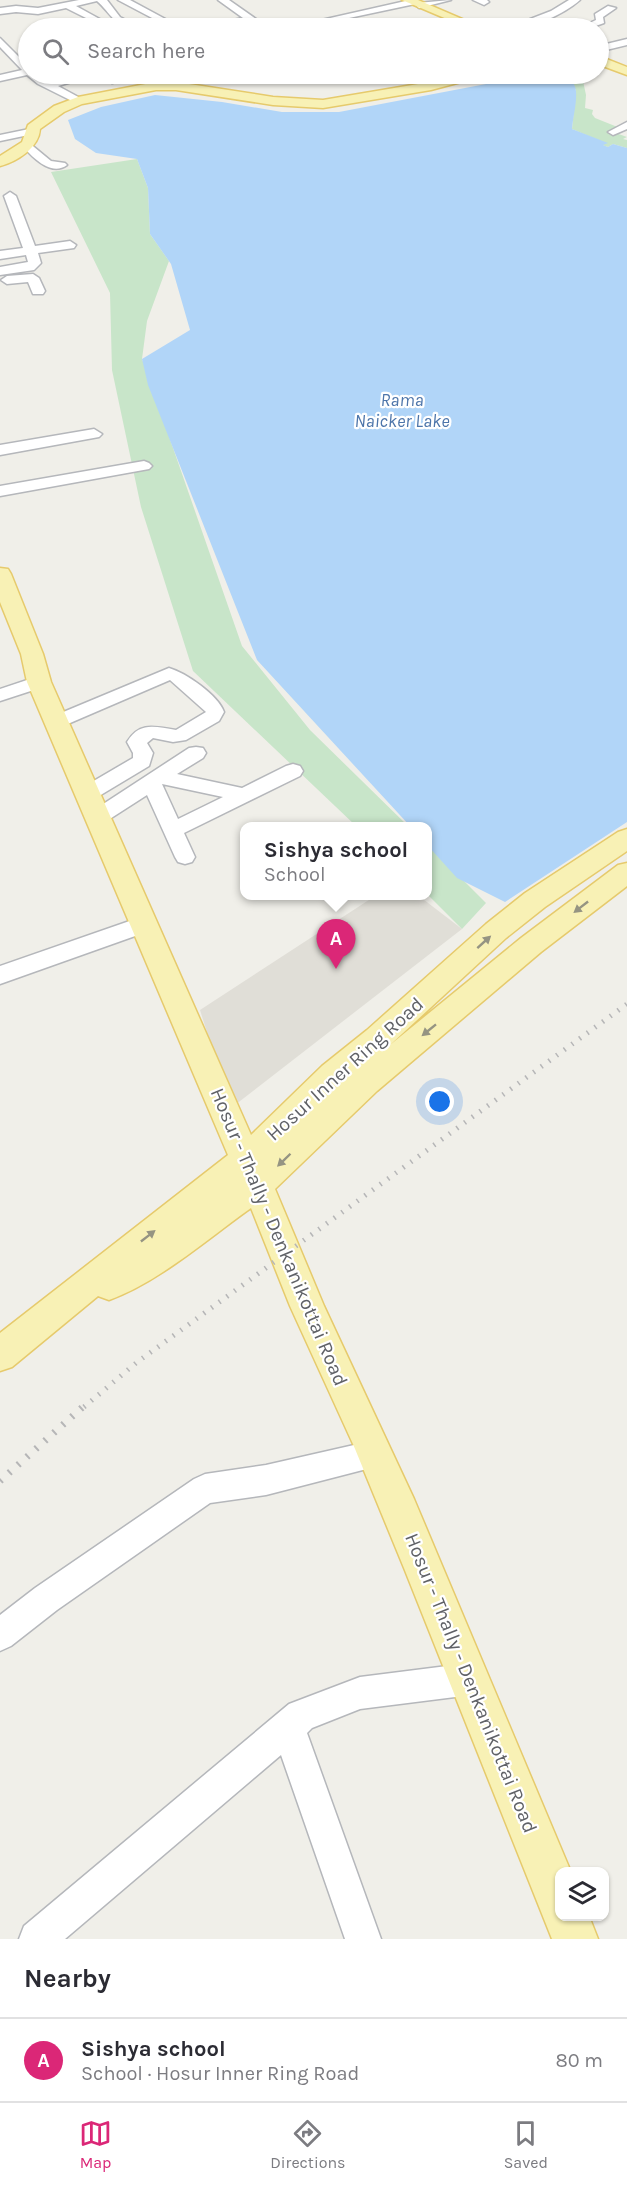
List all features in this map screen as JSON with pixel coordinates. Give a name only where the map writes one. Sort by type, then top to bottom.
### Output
[{"type":"main road","points":[[413,2],[452,18]]},
{"type":"main road","points":[[609,63],[627,71]]},
{"type":"main road","points":[[0,162],[24,148],[34,132],[33,128],[46,117],[78,101],[156,86],[176,86],[273,101],[323,104],[438,84]]},
{"type":"main road","points":[[34,132],[46,128],[76,109],[134,94],[175,92],[290,107],[327,108],[458,84]]},
{"type":"main road","name":"Hosur - Thally - Denkanikottai Road","points":[[2,585],[32,654],[39,682],[287,1254],[301,1295],[376,1455],[471,1679],[565,1925]]},
{"type":"main road","name":"Hosur Inner Ring Road","points":[[252,1173],[333,1075],[535,900],[627,838]]},
{"type":"main road","name":"Hosur Inner Ring Road","points":[[0,1355],[38,1327],[108,1267],[252,1173],[627,872]]},
{"type":"main road","points":[[461,963],[488,982]]},
{"type":"street","points":[[0,11],[16,9],[30,11],[93,0]]},
{"type":"street","points":[[101,0],[108,5],[116,18]]},
{"type":"street","points":[[123,0],[158,18]]},
{"type":"street","points":[[223,0],[246,18]]},
{"type":"street","points":[[341,18],[413,2],[446,0]]},
{"type":"street","points":[[540,18],[554,13],[575,0]]},
{"type":"street","points":[[343,4],[364,13]]},
{"type":"street","points":[[67,5],[92,18]]},
{"type":"street","points":[[599,18],[598,16],[611,8]]},
{"type":"street","points":[[29,18],[30,11]]},
{"type":"street","points":[[0,41],[18,60]]},
{"type":"street","points":[[609,53],[627,42]]},
{"type":"street","points":[[609,58],[627,57]]},
{"type":"street","points":[[0,78],[18,74]]},
{"type":"street","points":[[48,84],[78,101]]},
{"type":"street","points":[[54,86],[61,84]]},
{"type":"street","points":[[613,132],[627,125]]},
{"type":"street","points":[[0,139],[34,132]]},
{"type":"street","points":[[0,139],[17,144],[48,164],[61,165]]},
{"type":"street","points":[[6,275],[35,263],[10,196]]},
{"type":"street","points":[[0,255],[70,245]]},
{"type":"street","points":[[6,275],[33,278],[38,291]]},
{"type":"street","points":[[0,450],[94,434]]},
{"type":"street","points":[[0,491],[144,466]]},
{"type":"street","points":[[56,722],[169,674],[176,676],[213,707],[215,712],[212,717],[182,735],[174,736],[156,730],[140,737],[137,742],[143,753],[142,761],[93,806]]},
{"type":"street","points":[[0,695],[39,682]]},
{"type":"street","points":[[93,806],[155,780],[196,753]]},
{"type":"street","points":[[173,830],[293,771]]},
{"type":"street","points":[[155,780],[244,795]]},
{"type":"street","points":[[155,780],[185,857]]},
{"type":"street","points":[[0,975],[144,924]]},
{"type":"street","points":[[0,1635],[46,1599],[205,1489],[266,1480],[376,1455]]},
{"type":"street","points":[[37,1939],[301,1716],[360,1692],[471,1679]]},
{"type":"street","points":[[288,1726],[363,1939]]},
{"type":"shaded area","points":[[369,900],[424,900],[462,929],[231,1108],[200,1010]]},
{"type":"green space","points":[[570,84],[584,84],[585,108],[593,110],[592,114],[595,118],[620,128],[613,132],[627,137],[623,139],[627,140],[627,148],[613,144],[608,147],[602,145],[605,143],[572,129],[576,90]]},
{"type":"green space","points":[[137,159],[148,188],[150,234],[169,261],[147,321],[142,359],[242,646],[310,730],[404,822],[352,822],[193,671],[141,507],[112,370],[110,293],[51,172]]},
{"type":"green space","points":[[432,849],[486,903],[462,929],[432,899]]},
{"type":"water","name":"Rama Naicker Lake","points":[[486,84],[573,84],[576,91],[572,129],[608,143],[603,145],[608,147],[613,144],[627,148],[627,822],[505,902],[457,878],[432,850],[432,822],[406,822],[257,660],[148,385],[142,359],[190,330],[171,264],[150,234],[148,188],[137,159],[96,153],[75,139],[68,120],[101,107],[155,95],[222,102],[282,112],[339,112]]},
{"type":"railway","points":[[84,1407],[136,1363],[627,1004]]},
{"type":"railway","points":[[0,1481],[85,1405]]},
{"type":"place","name":"Sishya school","points":[[336,969]]}]
